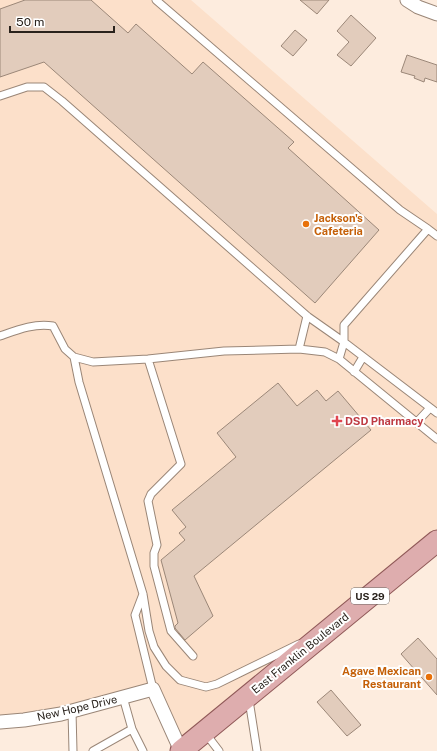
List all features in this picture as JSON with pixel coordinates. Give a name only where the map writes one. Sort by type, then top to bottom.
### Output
[{"type":"main road","name":"East Franklin Boulevard","points":[[181,751],[437,540]]},
{"type":"street","points":[[407,0],[418,7],[437,14]]},
{"type":"street","points":[[153,689],[181,751]]},
{"type":"street","name":"New Hope Drive","points":[[0,722],[31,719],[72,711],[153,689]]},
{"type":"lane","points":[[156,0],[400,210],[437,236]]},
{"type":"lane","points":[[0,96],[27,87],[44,88],[110,143],[306,316],[344,342],[437,413]]},
{"type":"lane","points":[[339,359],[344,342],[344,325],[428,230]]},
{"type":"lane","points":[[298,349],[306,316]]},
{"type":"lane","points":[[0,336],[19,329],[42,324],[52,326],[65,349],[74,357],[93,362],[224,352],[298,349],[325,352],[339,359],[437,439]]},
{"type":"lane","points":[[74,357],[79,382],[144,594],[149,631],[154,647],[166,666],[180,680],[206,687],[217,684],[331,628]]},
{"type":"lane","points":[[354,372],[363,357]]},
{"type":"lane","points":[[148,359],[182,464],[151,494],[148,501],[157,545],[154,553],[154,566],[171,631],[193,656]]},
{"type":"lane","points":[[417,422],[430,408]]},
{"type":"lane","points":[[144,594],[135,615],[153,689]]},
{"type":"lane","points":[[249,695],[257,751]]},
{"type":"lane","points":[[123,698],[132,729],[143,751]]},
{"type":"lane","points":[[72,711],[73,751]]},
{"type":"lane","points":[[93,751],[132,729]]},
{"type":"lane","points":[[205,732],[219,751]]},
{"type":"shaded area","points":[[0,0],[191,0],[437,214],[437,540],[181,751],[153,689],[0,722]]},
{"type":"building","points":[[25,0],[91,0],[128,33],[136,24],[192,74],[203,62],[294,142],[288,148],[379,230],[315,303],[44,62],[0,77],[0,9]]},
{"type":"building","points":[[300,0],[329,0],[317,14]]},
{"type":"building","points":[[351,15],[376,38],[351,66],[337,55],[349,42],[337,31]]},
{"type":"building","points":[[295,30],[307,40],[293,56],[281,46]]},
{"type":"building","points":[[407,55],[437,65],[437,82],[425,78],[424,82],[414,78],[415,76],[401,72]]},
{"type":"building","points":[[278,383],[297,406],[317,390],[326,401],[338,391],[371,430],[194,576],[213,616],[185,640],[175,628],[178,623],[161,560],[185,540],[179,533],[186,527],[172,510],[236,457],[217,433]]},
{"type":"building","name":"Agave Mexican Restaurant","points":[[418,638],[437,659],[437,695],[401,654]]},
{"type":"building","points":[[331,690],[361,725],[347,736],[317,702]]},
{"type":"place","name":"Jackson's Cafeteria","points":[[306,224]]},
{"type":"place","name":"DSD Pharmacy","points":[[337,421]]},
{"type":"place","name":"Agave Mexican Restaurant","points":[[429,677]]}]
